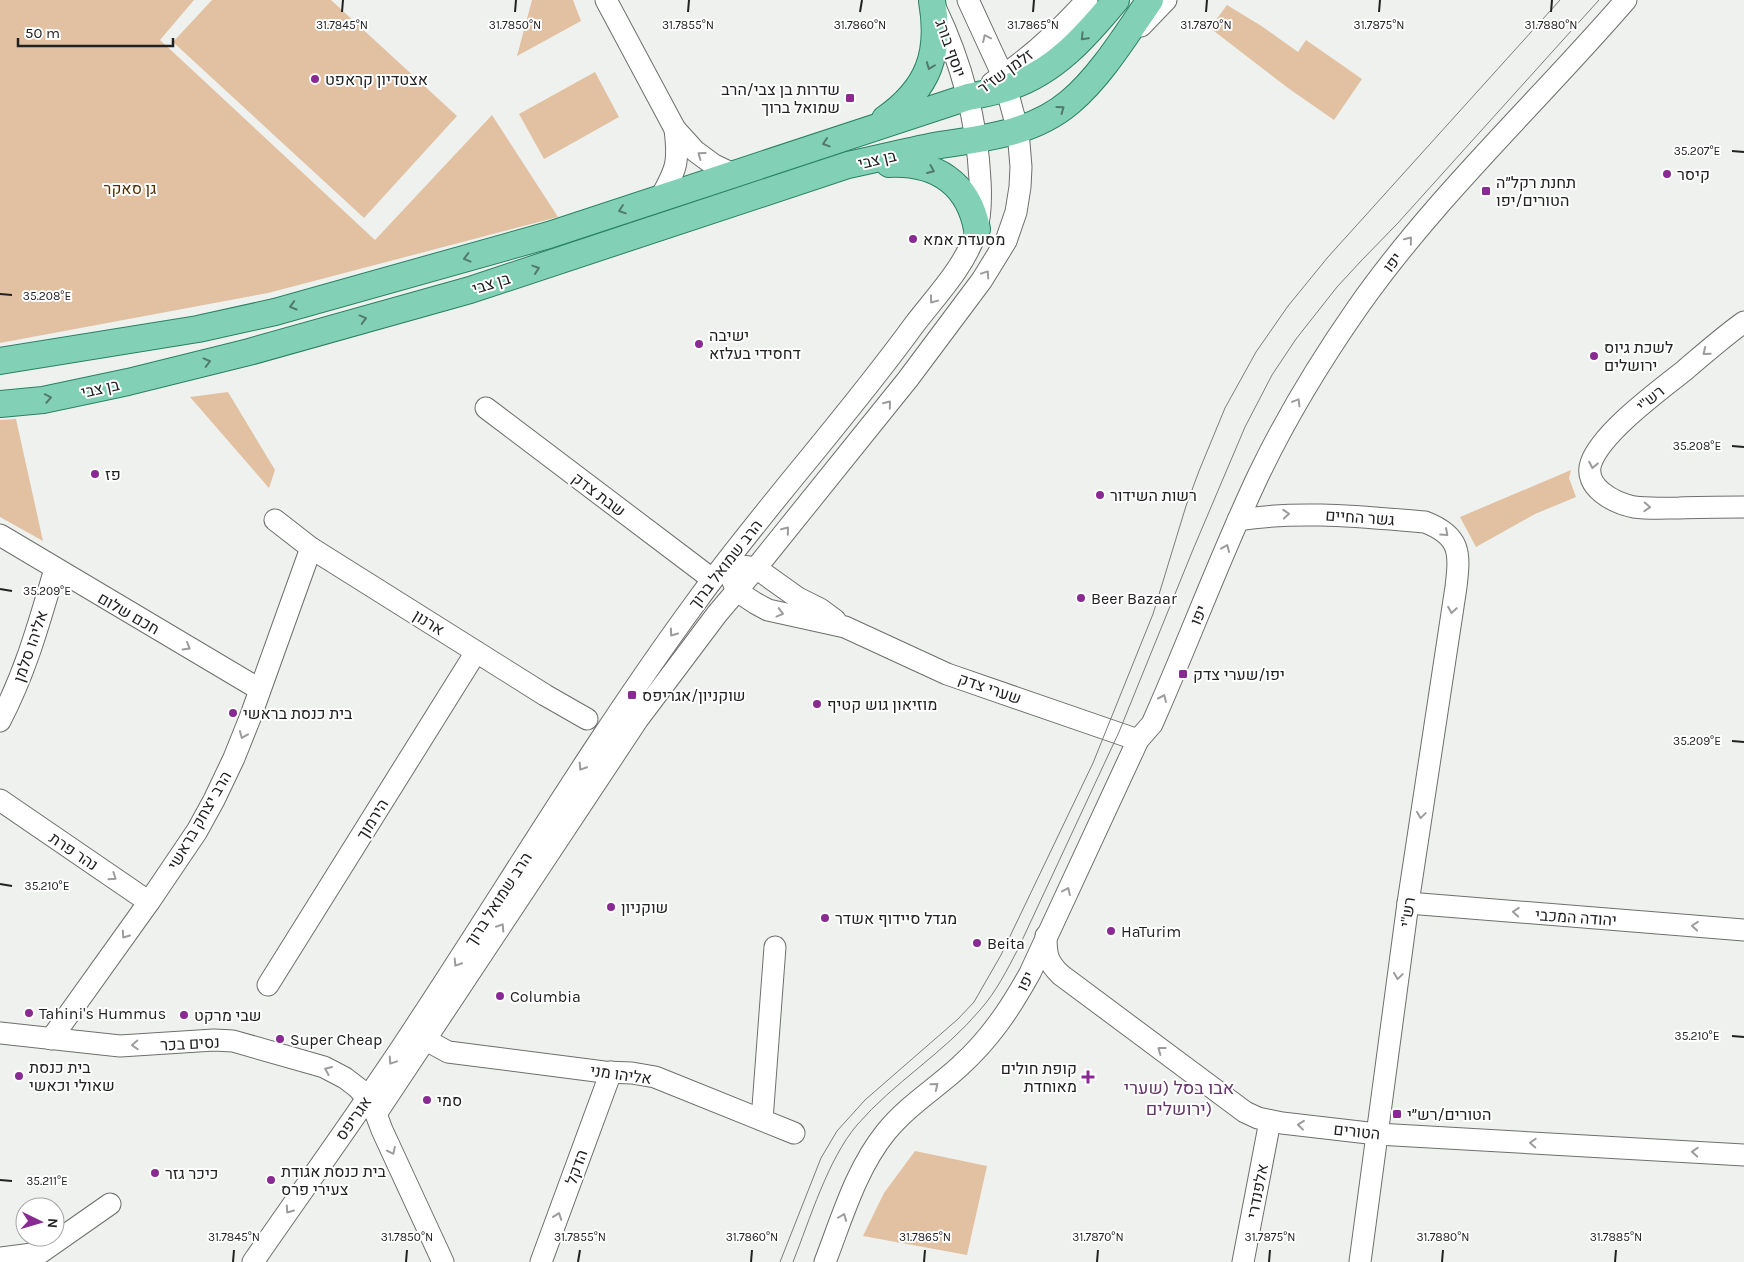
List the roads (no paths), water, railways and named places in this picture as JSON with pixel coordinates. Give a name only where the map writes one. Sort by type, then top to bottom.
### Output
[{"type":"main road","points":[[873,128],[898,110],[912,96],[925,77],[934,53],[936,36],[936,21],[932,0]]},
{"type":"main road","name":"זלמן שז\"ר","points":[[968,97],[1005,82],[1036,76],[1057,62],[1097,23],[1116,0]]},
{"type":"main road","points":[[976,139],[1018,131],[1058,112],[1082,91],[1105,64],[1150,0]]},
{"type":"main road","name":"בן צבי","points":[[0,361],[198,329],[275,312],[550,235],[660,197],[968,97]]},
{"type":"main road","name":"בן צבי","points":[[0,404],[42,400],[128,382],[249,352],[470,290],[848,165],[912,150],[976,139]]},
{"type":"main road","points":[[848,165],[903,163],[921,166],[937,172],[957,187],[967,201],[974,214],[977,229]]},
{"type":"street","points":[[606,0],[675,129],[695,151],[733,174]]},
{"type":"street","name":"יוסף בורג","points":[[932,0],[950,39],[968,97]]},
{"type":"street","name":"יוסף בורג","points":[[968,0],[1005,82],[1018,131]]},
{"type":"street","name":"זלמן שז\"ר","points":[[1005,82],[1087,0]]},
{"type":"street","points":[[1105,64],[1166,0]]},
{"type":"street","name":"יפו","points":[[826,1262],[861,1171],[872,1151],[902,1113],[960,1066],[992,1034],[1012,1006],[1030,973],[1138,740],[1152,724],[1260,471],[1291,413],[1330,349],[1385,270],[1426,219],[1626,0]]},
{"type":"street","name":"הרב שמואל ברוך","points":[[427,1030],[606,730],[719,571],[879,373],[955,272],[968,251],[977,229],[981,200],[976,139],[968,97]]},
{"type":"street","points":[[660,197],[674,174],[678,153],[675,129]]},
{"type":"street","name":"הרב שמואל ברוך","points":[[427,1030],[623,740],[717,614],[908,380],[996,258],[1006,241],[1016,212],[1021,167],[1018,131]]},
{"type":"street","name":"רש\"י","points":[[1744,322],[1623,421],[1602,444],[1590,465],[1591,475],[1601,493],[1633,507],[1744,507]]},
{"type":"street","name":"שבת צדק","points":[[486,408],[719,571]]},
{"type":"street","name":"גשר החיים","points":[[1238,520],[1261,516],[1317,514],[1425,522],[1440,528],[1452,539],[1457,549],[1459,562]]},
{"type":"street","name":"ארנון","points":[[274,520],[311,548],[545,695],[587,719]]},
{"type":"street","name":"חכם שלום","points":[[0,535],[259,689]]},
{"type":"street","name":"הרב יצחק בראשי","points":[[51,1040],[149,902],[214,800],[234,758],[311,548]]},
{"type":"street","name":"רש\"י","points":[[1360,1262],[1408,903],[1459,562]]},
{"type":"street","name":"שערי צדק","points":[[719,571],[756,568],[798,598],[820,609],[845,627],[947,674],[1138,740]]},
{"type":"street","name":"אליהו סלמן","points":[[0,721],[13,696],[30,654],[55,569]]},
{"type":"street","points":[[719,571],[737,591]]},
{"type":"street","name":"שערי צדק","points":[[737,591],[768,610],[845,627]]},
{"type":"street","name":"הירמוך","points":[[268,985],[476,652]]},
{"type":"street","name":"נהר פרת","points":[[0,800],[149,902]]},
{"type":"street","name":"יהודה המכבי","points":[[1408,903],[1744,930]]},
{"type":"street","name":"הטורים","points":[[1046,935],[1046,954],[1052,966],[1061,975],[1245,1112],[1270,1121],[1377,1134],[1744,1155]]},
{"type":"street","points":[[762,1120],[775,947]]},
{"type":"street","name":"אליהו מני","points":[[427,1030],[473,1054],[491,1058],[632,1073],[655,1078],[794,1133]]},
{"type":"street","name":"אגריפס","points":[[253,1262],[372,1100],[427,1030]]},
{"type":"street","name":"נסים בכר","points":[[0,1033],[120,1046],[214,1040],[233,1041],[324,1068],[344,1078],[372,1100]]},
{"type":"street","name":"הדקל","points":[[541,1262],[611,1072]]},
{"type":"street","points":[[372,1100],[443,1262]]},
{"type":"street","name":"אלפנדרי","points":[[1243,1262],[1270,1121]]},
{"type":"street","points":[[0,1258],[42,1258],[110,1204]]},
{"type":"tram line","points":[[780,1262],[821,1158],[837,1131],[865,1100],[958,1019],[974,1002],[1001,955],[1093,763],[1153,614],[1186,506],[1199,471],[1225,408],[1256,352],[1288,306],[1328,257],[1560,0]]},
{"type":"tram line","points":[[793,1262],[828,1172],[857,1125],[871,1109],[966,1026],[991,996],[1010,965],[1119,732],[1245,427],[1272,375],[1296,339],[1337,287],[1397,224],[1599,0]]},
{"type":"place","name":"אצטדיון קראפט","points":[[315,79]]},
{"type":"place","name":"שדרות בן צבי/הרב שמואל ברוך","points":[[850,98]]},
{"type":"place","name":"קיסר","points":[[1667,174]]},
{"type":"place","name":"תחנת רקל״ה הטורים/יפו","points":[[1486,191]]},
{"type":"place","name":"מסעדת אמא","points":[[913,239]]},
{"type":"place","name":"ישיבה דחסידי בעלזא","points":[[699,344]]},
{"type":"place","name":"לשכת גיוס ירושלים","points":[[1594,356]]},
{"type":"place","name":"פז","points":[[95,474]]},
{"type":"place","name":"רשות השידור","points":[[1100,495]]},
{"type":"place","name":"Beer Bazaar","points":[[1081,598]]},
{"type":"place","name":"יפו/שערי צדק","points":[[1183,674]]},
{"type":"place","name":"שוקניון/אגריפס","points":[[632,695]]},
{"type":"place","name":"מוזיאון גוש קטיף","points":[[817,704]]},
{"type":"place","name":"בית כנסת בראשי","points":[[233,713]]},
{"type":"place","name":"שוקניון","points":[[611,907]]},
{"type":"place","name":"מגדל סיידוף אשדר","points":[[825,918]]},
{"type":"place","name":"HaTurim","points":[[1111,931]]},
{"type":"place","name":"Beita","points":[[977,943]]},
{"type":"place","name":"Columbia","points":[[500,996]]},
{"type":"place","name":"Tahini's Hummus","points":[[29,1013]]},
{"type":"place","name":"שבי מרקט","points":[[184,1015]]},
{"type":"place","name":"Super Cheap","points":[[280,1039]]},
{"type":"place","name":"בית כנסת שאולי וכאשי","points":[[19,1076]]},
{"type":"place","name":"קופת חולים מאוחדת","points":[[1088,1077]]},
{"type":"place","name":"סמי","points":[[427,1100]]},
{"type":"place","name":"הטורים/רש״י","points":[[1397,1114]]},
{"type":"place","name":"כיכר גזר","points":[[155,1173]]},
{"type":"place","name":"בית כנסת אגודת צעירי פרס","points":[[271,1180]]},
{"type":"district","name":"אבו בסל (שערי ירושלים)","points":[[1179,1098]]},
{"type":"park label","name":"גן סאקר","points":[[130,188]]}]
